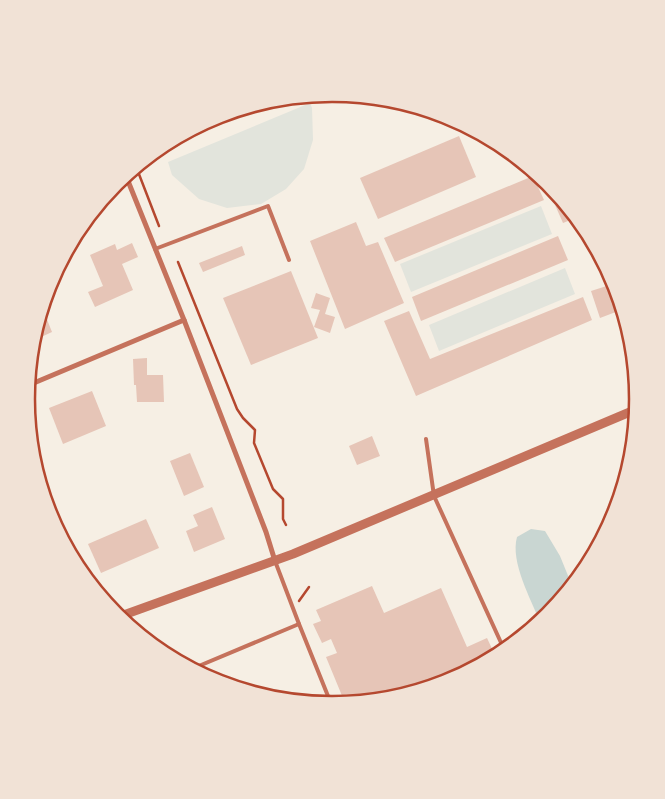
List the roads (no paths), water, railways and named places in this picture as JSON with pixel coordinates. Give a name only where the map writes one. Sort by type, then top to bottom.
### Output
[{"type":"street","points":[[129,183],[184,320],[275,561]]},
{"type":"street","points":[[36,382],[184,320]]},
{"type":"street","points":[[126,614],[275,561],[434,496],[629,412]]},
{"type":"lane","points":[[155,249],[268,206],[289,260]]},
{"type":"lane","points":[[426,439],[434,496],[502,644]]},
{"type":"lane","points":[[275,561],[328,697]]},
{"type":"lane","points":[[200,665],[299,624]]}]
